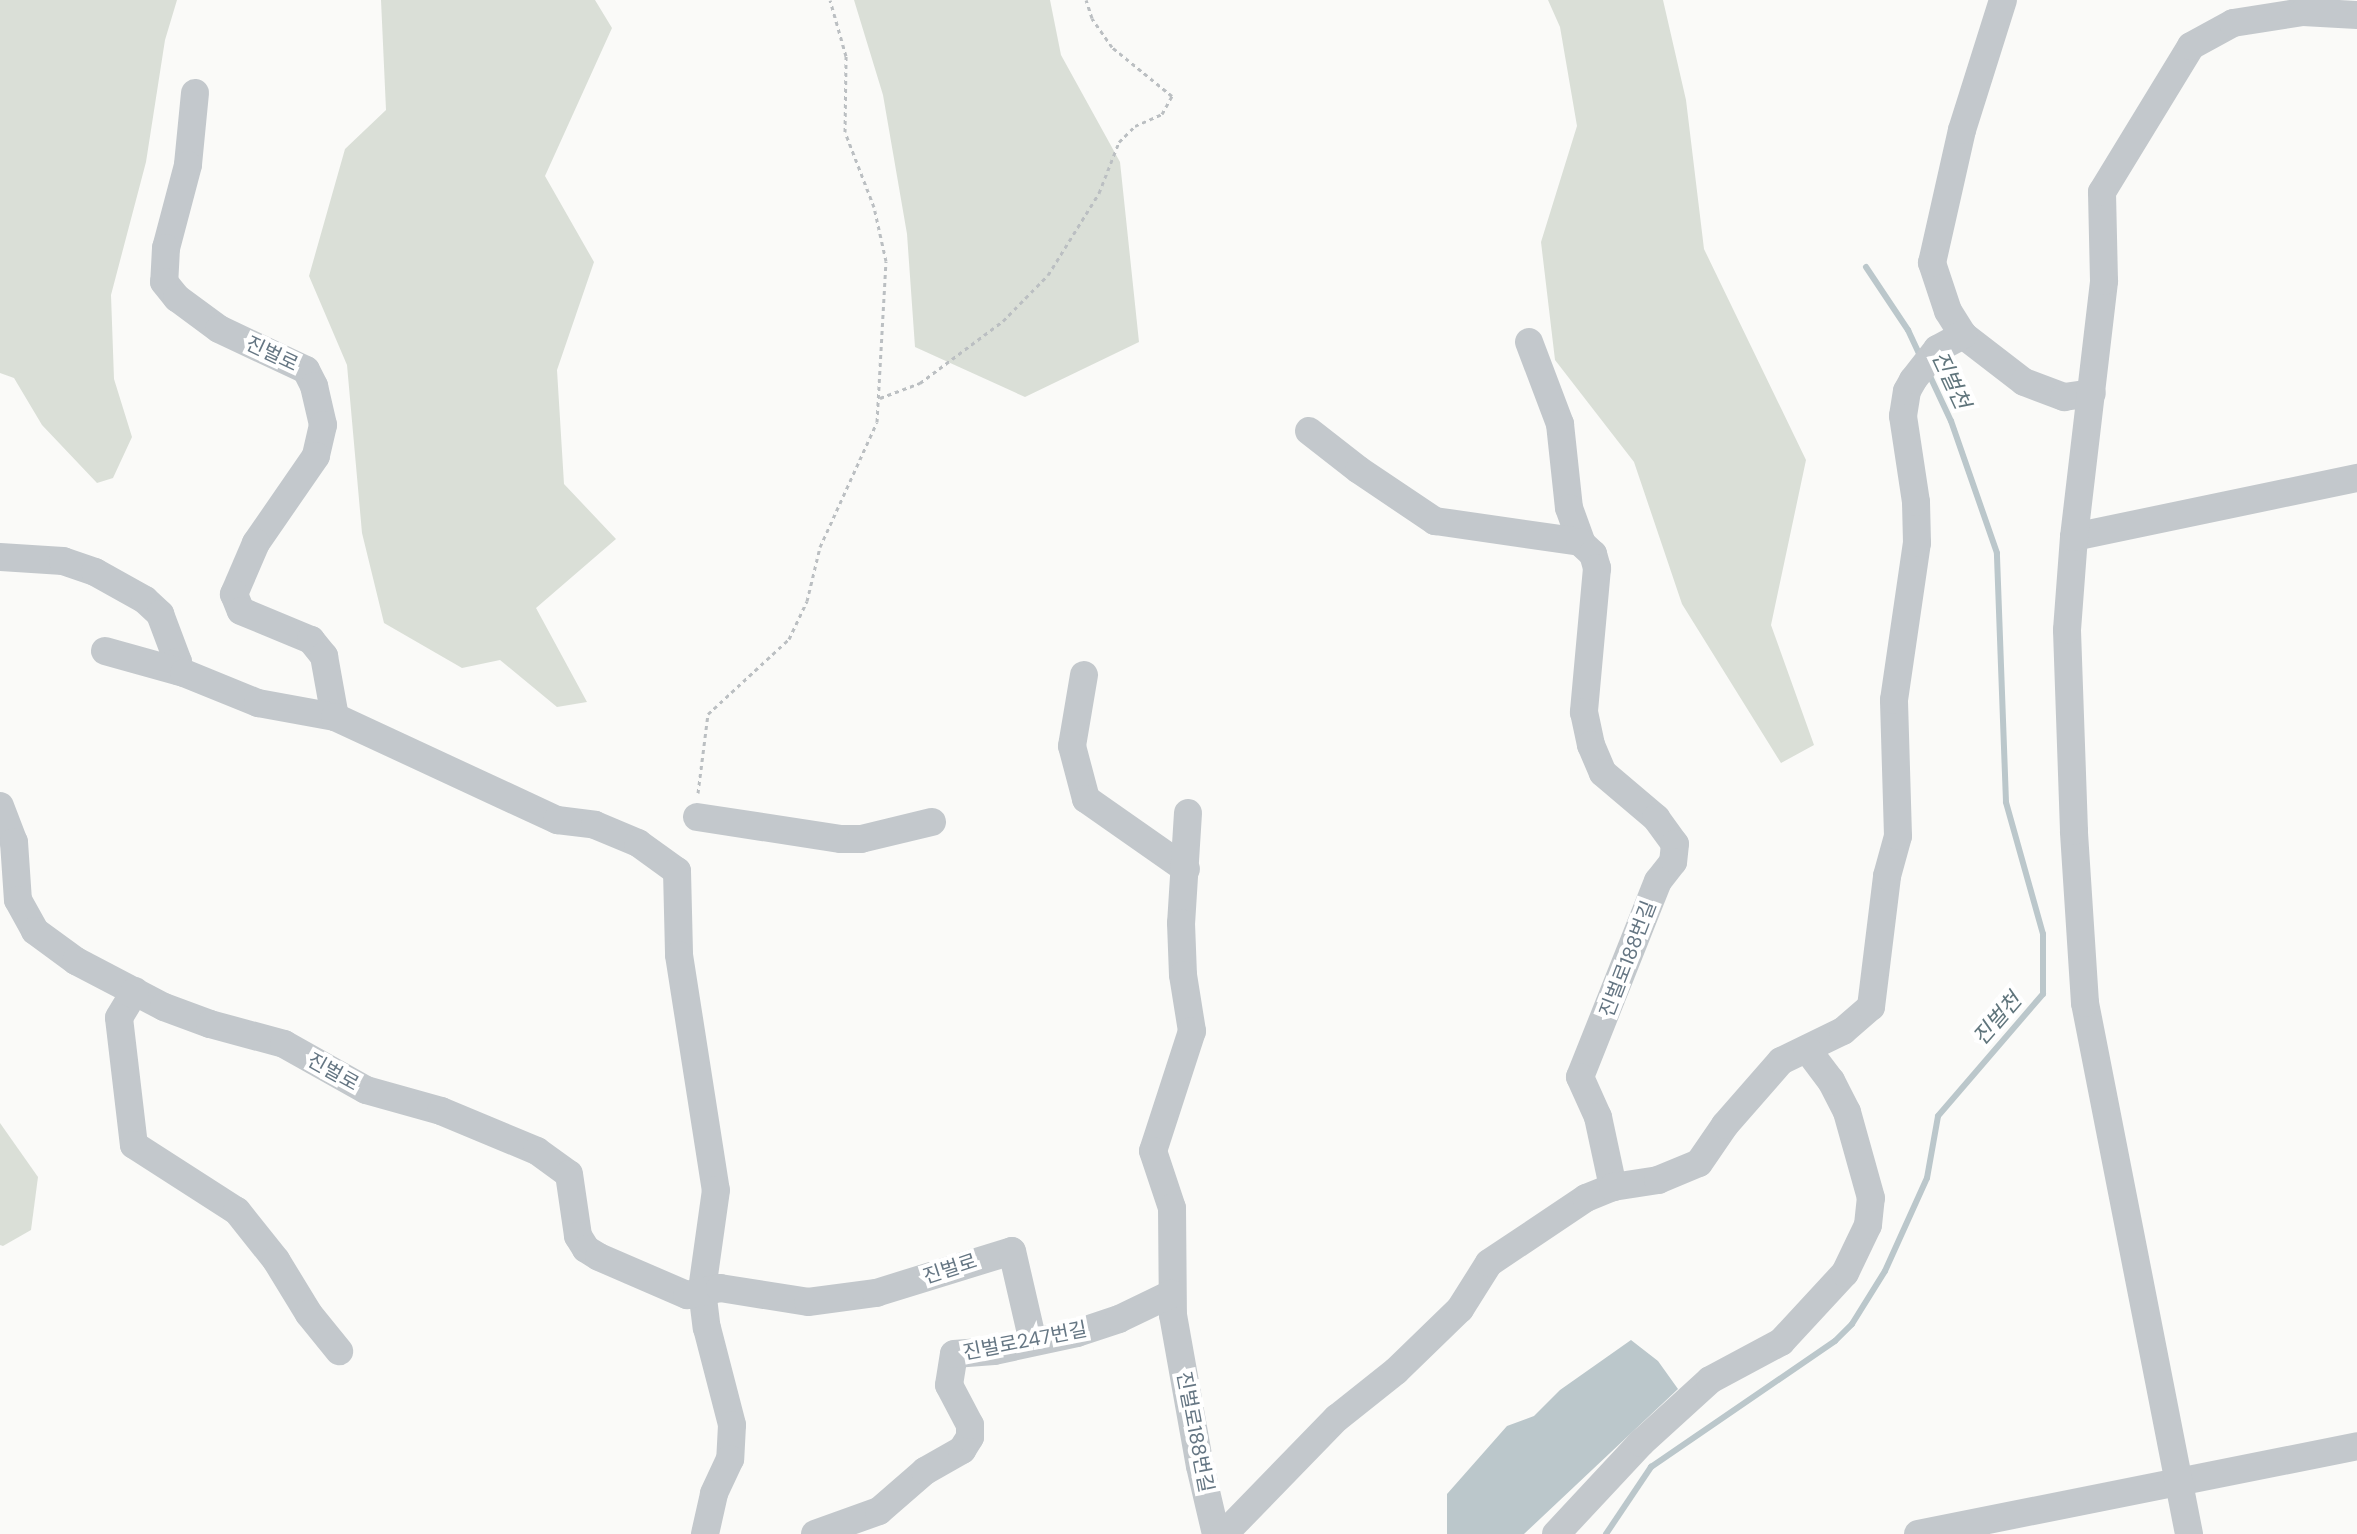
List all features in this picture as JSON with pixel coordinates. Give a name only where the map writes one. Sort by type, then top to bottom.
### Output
[{"type":"street","points":[[2003,0],[1962,130],[1932,263],[1948,311],[1963,335],[2024,382],[2064,397],[2092,393]]},
{"type":"street","points":[[2189,1534],[2085,1003],[2074,831],[2067,630],[2074,537],[2104,281],[2102,192],[2191,46],[2233,23],[2303,12],[2357,15]]},
{"type":"street","name":"진벌로","points":[[195,93],[188,165],[166,248],[164,282],[177,298],[219,329],[306,370],[314,386],[323,425],[316,456],[256,543],[234,594],[241,611],[311,640],[318,648],[324,656],[335,717]]},
{"type":"street","points":[[1224,1534],[1337,1418],[1396,1371],[1460,1309],[1489,1263],[1555,1217],[1613,1187],[1658,1180],[1699,1163],[1725,1125],[1781,1061],[1843,1031],[1871,1007],[1887,876],[1898,836],[1894,700],[1917,543],[1916,502],[1903,416],[1907,391],[1913,380],[1937,349],[1963,335]]},
{"type":"street","points":[[1309,431],[1359,470],[1435,521],[1582,544],[1569,508],[1560,424],[1529,342]]},
{"type":"street","points":[[2074,537],[2357,478]]},
{"type":"street","name":"진벌로188번길","points":[[1582,544],[1593,554],[1597,568],[1584,712],[1591,745],[1603,773],[1656,818],[1675,844],[1673,862],[1658,881],[1580,1077],[1598,1117],[1613,1187]]},
{"type":"street","points":[[0,557],[63,561],[95,572],[145,600],[160,614],[178,662],[178,671]]},
{"type":"street","points":[[105,651],[178,671],[258,703],[335,717],[557,820],[595,825],[638,843],[677,871],[679,955],[716,1190],[703,1293],[707,1328],[732,1425],[730,1459],[714,1494],[705,1534]]},
{"type":"street","points":[[1084,675],[1072,746],[1086,799],[1186,869]]},
{"type":"street","name":"진벌로","points":[[0,806],[14,842],[18,900],[35,931],[76,961],[210,1024],[284,1044],[366,1090],[441,1111],[537,1151],[569,1174],[578,1236],[586,1249],[628,1272],[687,1295],[720,1288],[808,1302],[876,1293],[1012,1251],[1033,1342]]},
{"type":"street","name":"진벌로188번길","points":[[1188,813],[1181,923],[1183,975],[1192,1031],[1153,1151],[1172,1208],[1174,1245],[1171,1294],[1200,1466],[1216,1534]]},
{"type":"street","points":[[697,817],[841,839],[861,839],[932,822]]},
{"type":"street","points":[[135,991],[119,1018],[134,1145],[237,1211],[276,1260],[309,1314],[339,1351]]},
{"type":"street","points":[[1556,1534],[1641,1443],[1710,1380],[1781,1342],[1845,1273],[1868,1225],[1871,1198],[1847,1112],[1831,1081],[1808,1050]]},
{"type":"street","name":"진벌로247번길","points":[[815,1534],[855,1527],[879,1511],[925,1471],[962,1450],[970,1437],[970,1425],[949,1385],[954,1354],[1033,1342],[1119,1319],[1171,1294]]},
{"type":"street","points":[[1918,1534],[2357,1446]]},
{"type":"path","points":[[697,817],[708,714],[789,639],[807,601],[820,547],[877,422],[886,261],[874,207],[845,132],[846,56],[830,0]]},
{"type":"path","points":[[880,398],[920,383],[1012,312],[1056,261],[1099,193],[1119,142],[1135,126],[1162,114],[1172,96],[1112,47],[1092,18],[1086,0]]},
{"type":"shaded area","points":[[0,0],[177,0],[165,40],[146,162],[111,295],[114,379],[132,437],[113,478],[97,483],[42,425],[14,378],[0,373]]},
{"type":"shaded area","points":[[381,0],[595,0],[612,28],[545,176],[594,262],[557,370],[564,484],[616,539],[536,608],[587,702],[557,707],[500,660],[462,668],[384,623],[362,533],[347,365],[309,276],[345,149],[386,110]]},
{"type":"shaded area","points":[[854,0],[1050,0],[1061,55],[1120,162],[1139,342],[1025,397],[915,347],[907,234],[883,95]]},
{"type":"shaded area","points":[[1548,0],[1663,0],[1686,100],[1704,249],[1806,460],[1771,625],[1814,745],[1781,763],[1682,604],[1634,462],[1555,360],[1541,242],[1577,126],[1560,27]]},
{"type":"shaded area","points":[[0,1123],[38,1177],[31,1230],[3,1246],[0,1245]]},
{"type":"shaded area","points":[[1631,1340],[1658,1361],[1678,1389],[1524,1534],[1447,1534],[1447,1494],[1507,1426],[1534,1416],[1560,1390]]},
{"type":"waterway","name":"진벌천","points":[[1866,267],[1908,330],[1920,356]]},
{"type":"waterway","name":"진벌천","points":[[1606,1534],[1651,1467],[1835,1341],[1852,1324],[1885,1271],[1927,1178],[1938,1116],[2043,994],[2043,934],[2006,802],[1997,553],[1951,421],[1929,374]]}]
